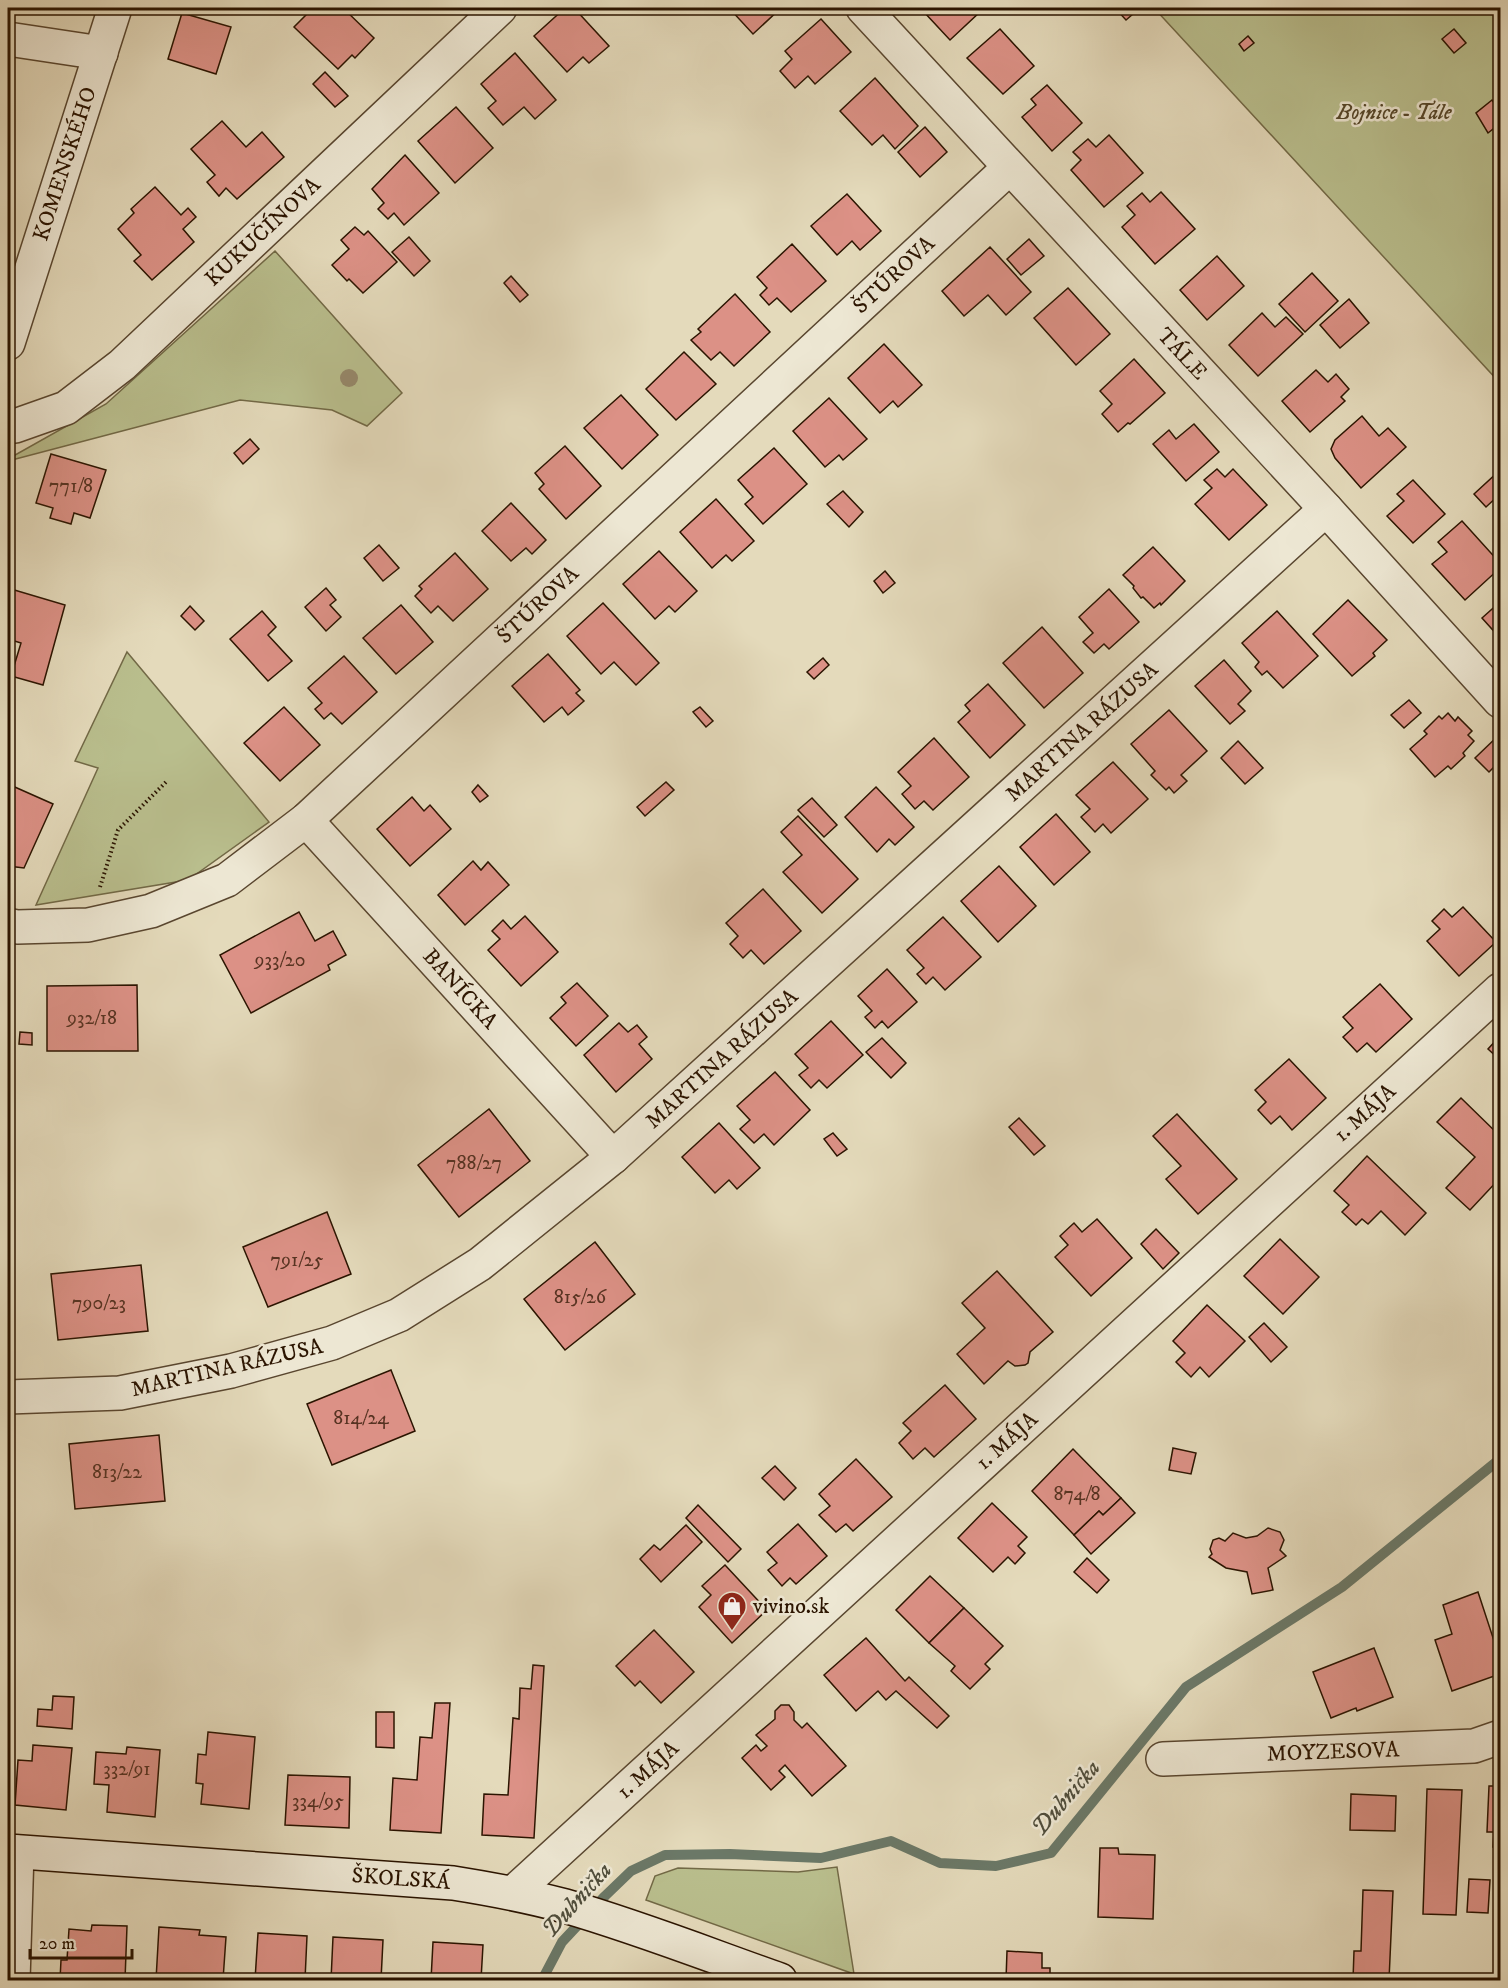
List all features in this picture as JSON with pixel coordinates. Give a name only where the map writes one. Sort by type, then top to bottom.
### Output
[{"type":"street","name":"KOMENSKÉHO","points":[[8,343],[114,8]]},
{"type":"street","name":"KUKUČÍNOVA","points":[[8,427],[66,408],[122,365],[500,8]]},
{"type":"street","name":"TÁLE","points":[[863,8],[1326,509],[1500,701]]},
{"type":"street","points":[[8,39],[101,53]]},
{"type":"street","name":"ŠTÚROVA","points":[[8,925],[17,927],[88,925],[151,911],[227,880],[306,820],[1009,168]]},
{"type":"street","name":"MARTINA RÁZUSA","points":[[8,1397],[120,1393],[231,1371],[332,1343],[399,1315],[480,1264],[613,1157],[1326,509]]},
{"type":"street","name":"BANÍCKA","points":[[306,820],[613,1157]]},
{"type":"street","name":"1. MÁJA","points":[[513,1893],[1500,990]]},
{"type":"street","name":"MOYZESOVA","points":[[1163,1760],[1474,1746],[1500,1737]]},
{"type":"street","points":[[12,1851],[13,1980]]},
{"type":"street","name":"ŠKOLSKÁ","points":[[12,1851],[453,1883],[513,1893],[609,1920],[780,1980]]},
{"type":"path","points":[[88,925],[118,830],[166,782]]},
{"type":"green space","name":"Bojnice - Tále","points":[[1154,8],[1500,8],[1500,383]]},
{"type":"green space","points":[[275,251],[402,393],[367,426],[332,410],[240,400],[8,461],[106,404]]},
{"type":"green space","points":[[127,652],[269,822],[188,880],[36,905],[98,768],[75,761]]},
{"type":"green space","points":[[837,1867],[854,1974],[646,1900],[655,1876],[678,1868],[798,1872]]},
{"type":"building","points":[[313,8],[343,8],[374,38],[355,58],[352,55],[338,69],[294,27]]},
{"type":"building","points":[[565,8],[574,8],[609,46],[589,63],[583,57],[567,72],[534,36]]},
{"type":"building","points":[[729,8],[781,8],[753,34]]},
{"type":"building","points":[[929,8],[979,8],[982,10],[950,40],[924,12]]},
{"type":"building","points":[[1115,8],[1140,8],[1126,20]]},
{"type":"building","points":[[182,13],[231,27],[216,74],[168,59]]},
{"type":"building","points":[[821,19],[851,52],[815,84],[808,76],[795,88],[780,71],[792,59],[785,51]]},
{"type":"building","points":[[1000,29],[1034,66],[1003,94],[967,58]]},
{"type":"building","points":[[1454,29],[1466,43],[1454,53],[1442,39]]},
{"type":"building","points":[[1248,36],[1254,43],[1244,51],[1239,44]]},
{"type":"building","points":[[515,53],[556,100],[535,119],[524,107],[503,125],[488,108],[496,101],[481,84]]},
{"type":"building","points":[[325,72],[348,96],[335,107],[313,84]]},
{"type":"building","points":[[875,78],[918,126],[895,149],[883,135],[872,145],[840,111]]},
{"type":"building","points":[[1047,85],[1082,123],[1052,151],[1022,117],[1036,105],[1031,99]]},
{"type":"building","points":[[1492,100],[1500,111],[1500,115],[1494,119],[1498,125],[1488,133],[1476,113]]},
{"type":"building","points":[[456,107],[493,148],[455,183],[418,141]]},
{"type":"building","points":[[222,121],[246,147],[262,132],[284,157],[237,199],[226,188],[219,196],[207,182],[215,175],[191,149]]},
{"type":"building","points":[[925,127],[947,152],[920,177],[898,152]]},
{"type":"building","points":[[1109,135],[1143,173],[1104,207],[1071,170],[1081,160],[1073,152],[1088,139],[1096,147]]},
{"type":"building","points":[[405,155],[439,193],[404,225],[394,213],[388,219],[378,209],[384,203],[372,189]]},
{"type":"building","points":[[155,187],[181,215],[188,208],[196,217],[183,229],[194,242],[152,280],[134,261],[141,255],[118,229],[134,213],[131,209]]},
{"type":"building","points":[[1161,192],[1195,229],[1155,264],[1122,227],[1135,215],[1127,206],[1142,193],[1150,202]]},
{"type":"building","points":[[847,194],[881,231],[860,250],[852,241],[837,255],[811,226]]},
{"type":"building","points":[[355,227],[364,235],[368,231],[397,262],[363,293],[349,279],[347,281],[332,265],[349,249],[341,240]]},
{"type":"building","points":[[409,237],[430,261],[414,276],[392,252]]},
{"type":"building","points":[[1029,239],[1044,256],[1021,275],[1007,259]]},
{"type":"building","points":[[792,244],[826,281],[791,312],[777,298],[769,305],[760,295],[767,288],[757,277]]},
{"type":"building","points":[[990,247],[1031,292],[1006,315],[988,295],[964,316],[942,291]]},
{"type":"building","points":[[1217,256],[1244,286],[1207,320],[1180,290]]},
{"type":"building","points":[[1312,273],[1338,301],[1305,332],[1279,304]]},
{"type":"building","points":[[511,276],[528,295],[520,302],[504,283]]},
{"type":"building","points":[[1068,288],[1110,334],[1076,365],[1034,318]]},
{"type":"building","points":[[735,294],[770,332],[734,366],[720,352],[711,360],[691,340],[701,332],[698,329]]},
{"type":"building","points":[[1349,299],[1369,323],[1340,348],[1320,325]]},
{"type":"building","points":[[1262,313],[1275,327],[1286,317],[1303,334],[1258,376],[1229,345]]},
{"type":"building","points":[[884,344],[922,385],[898,407],[893,401],[880,413],[848,378]]},
{"type":"building","points":[[684,352],[716,384],[676,420],[646,389]]},
{"type":"building","points":[[1134,359],[1165,393],[1118,432],[1102,414],[1112,404],[1100,391]]},
{"type":"building","points":[[1316,370],[1328,382],[1336,374],[1349,389],[1341,397],[1345,401],[1310,432],[1282,401]]},
{"type":"building","points":[[621,395],[658,435],[622,469],[584,428]]},
{"type":"building","points":[[829,398],[867,439],[843,460],[839,455],[825,467],[793,431]]},
{"type":"building","points":[[1362,416],[1379,436],[1388,428],[1406,447],[1361,488],[1335,458],[1331,449],[1335,440]]},
{"type":"building","points":[[1194,424],[1219,452],[1186,481],[1153,444],[1169,430],[1176,439]]},
{"type":"building","points":[[250,439],[259,449],[243,464],[234,453]]},
{"type":"building","points":[[565,446],[601,486],[566,519],[539,489],[544,484],[535,473]]},
{"type":"building","points":[[774,448],[807,484],[763,524],[745,504],[753,497],[738,480]]},
{"type":"building","points":[[51,454],[106,470],[90,518],[74,513],[71,524],[50,518],[53,508],[36,503]]},
{"type":"building","points":[[1217,469],[1225,477],[1233,469],[1267,505],[1229,540],[1195,504],[1212,488],[1204,480]]},
{"type":"building","points":[[1498,472],[1500,494],[1486,507],[1474,494]]},
{"type":"building","points":[[1413,480],[1445,514],[1413,543],[1387,516],[1404,501],[1397,494]]},
{"type":"building","points":[[843,491],[863,512],[849,527],[827,504]]},
{"type":"building","points":[[716,499],[754,541],[732,561],[726,555],[712,568],[680,532]]},
{"type":"building","points":[[511,503],[546,540],[532,554],[526,548],[511,561],[482,531]]},
{"type":"building","points":[[1462,521],[1500,563],[1500,568],[1465,600],[1432,564],[1447,552],[1438,542]]},
{"type":"building","points":[[379,545],[399,568],[383,581],[364,558]]},
{"type":"building","points":[[1153,547],[1185,581],[1161,605],[1160,603],[1154,608],[1143,597],[1141,598],[1133,588],[1134,586],[1123,575]]},
{"type":"building","points":[[659,551],[697,591],[675,612],[669,606],[655,619],[623,584]]},
{"type":"building","points":[[455,553],[488,589],[453,621],[438,606],[431,613],[415,596],[422,589],[419,586]]},
{"type":"building","points":[[885,571],[895,583],[883,593],[874,581]]},
{"type":"building","points":[[326,588],[336,600],[330,605],[341,617],[326,631],[305,607]]},
{"type":"building","points":[[11,589],[65,605],[43,685],[11,676],[21,643],[8,639],[8,602]]},
{"type":"building","points":[[1109,589],[1139,622],[1109,649],[1104,644],[1094,653],[1083,642],[1093,633],[1079,617]]},
{"type":"building","points":[[1348,600],[1387,640],[1373,653],[1375,656],[1352,676],[1313,634]]},
{"type":"building","points":[[1500,602],[1500,638],[1482,618]]},
{"type":"building","points":[[603,603],[659,663],[636,685],[614,662],[601,674],[567,636]]},
{"type":"building","points":[[401,605],[433,642],[396,674],[363,638]]},
{"type":"building","points":[[190,606],[204,621],[195,630],[181,616]]},
{"type":"building","points":[[262,611],[276,627],[268,635],[292,661],[268,681],[230,639]]},
{"type":"building","points":[[1277,611],[1318,656],[1283,688],[1267,671],[1262,675],[1255,667],[1259,662],[1242,643]]},
{"type":"building","points":[[1042,627],[1083,673],[1044,708],[1003,663]]},
{"type":"building","points":[[548,654],[580,690],[576,693],[584,701],[568,715],[562,707],[544,722],[512,686]]},
{"type":"building","points":[[344,656],[377,692],[342,724],[331,713],[324,719],[315,709],[322,703],[308,688]]},
{"type":"building","points":[[823,658],[829,665],[814,679],[807,672]]},
{"type":"building","points":[[1224,660],[1251,691],[1238,704],[1245,711],[1230,724],[1195,686]]},
{"type":"building","points":[[988,684],[1025,725],[990,758],[958,722],[970,711],[965,705]]},
{"type":"building","points":[[1409,700],[1421,713],[1404,728],[1391,715]]},
{"type":"building","points":[[284,707],[320,745],[280,781],[244,743]]},
{"type":"building","points":[[700,707],[713,721],[706,727],[693,712]]},
{"type":"building","points":[[1169,710],[1207,751],[1181,775],[1187,781],[1174,793],[1169,787],[1166,790],[1151,775],[1155,771],[1131,744]]},
{"type":"building","points":[[1448,713],[1455,721],[1458,717],[1472,731],[1468,735],[1474,741],[1463,753],[1465,756],[1451,769],[1448,766],[1435,777],[1410,749],[1427,734],[1424,731],[1439,716],[1442,719]]},
{"type":"building","points":[[1499,735],[1500,761],[1489,772],[1475,758]]},
{"type":"building","points":[[934,738],[969,777],[933,810],[924,801],[915,809],[902,794],[911,786],[898,772]]},
{"type":"building","points":[[1238,741],[1263,768],[1245,784],[1221,758]]},
{"type":"building","points":[[1113,762],[1148,799],[1111,833],[1103,824],[1095,832],[1081,817],[1090,809],[1076,795]]},
{"type":"building","points":[[666,782],[674,790],[645,816],[637,807]]},
{"type":"building","points":[[8,784],[53,804],[24,868],[8,866]]},
{"type":"building","points":[[478,785],[488,796],[480,802],[472,792]]},
{"type":"building","points":[[876,787],[914,827],[895,845],[889,839],[877,852],[845,817]]},
{"type":"building","points":[[412,797],[424,811],[430,805],[451,829],[410,866],[377,829]]},
{"type":"building","points":[[812,798],[837,825],[824,837],[798,810]]},
{"type":"building","points":[[1056,814],[1090,852],[1054,885],[1020,847]]},
{"type":"building","points":[[798,816],[858,879],[822,913],[783,872],[802,855],[781,832]]},
{"type":"building","points":[[473,861],[481,870],[488,862],[509,885],[465,925],[438,895]]},
{"type":"building","points":[[999,866],[1036,906],[998,942],[961,901]]},
{"type":"building","points":[[763,889],[801,931],[764,964],[751,950],[743,958],[730,944],[738,936],[726,923]]},
{"type":"building","points":[[1463,907],[1496,942],[1459,976],[1427,941],[1440,929],[1432,921],[1444,909],[1452,917]]},
{"type":"building","points":[[299,912],[315,941],[333,931],[346,955],[328,965],[330,970],[251,1013],[220,955]]},
{"type":"building","points":[[525,916],[558,952],[521,986],[488,950],[500,939],[492,931],[503,920],[511,929]]},
{"type":"building","points":[[943,917],[981,957],[945,990],[933,977],[926,984],[917,974],[924,968],[907,950]]},
{"type":"building","points":[[887,969],[917,1002],[888,1028],[882,1021],[875,1028],[865,1017],[872,1011],[858,996]]},
{"type":"building","points":[[577,983],[608,1016],[576,1046],[550,1018],[566,1003],[561,997]]},
{"type":"building","points":[[1380,984],[1412,1019],[1376,1052],[1367,1043],[1357,1052],[1343,1037],[1353,1028],[1343,1017]]},
{"type":"building","points":[[137,985],[138,1051],[47,1051],[47,986]]},
{"type":"building","points":[[831,1021],[863,1055],[827,1088],[819,1080],[811,1088],[799,1075],[808,1068],[795,1054]]},
{"type":"building","points":[[619,1023],[628,1032],[637,1025],[647,1037],[639,1044],[652,1059],[616,1092],[584,1055]]},
{"type":"building","points":[[20,1032],[32,1033],[32,1045],[19,1044]]},
{"type":"building","points":[[1500,1036],[1500,1060],[1488,1049]]},
{"type":"building","points":[[882,1038],[906,1063],[891,1078],[866,1052]]},
{"type":"building","points":[[1289,1059],[1326,1098],[1292,1130],[1280,1116],[1271,1124],[1258,1110],[1266,1102],[1255,1090]]},
{"type":"building","points":[[775,1072],[810,1110],[774,1145],[764,1134],[754,1143],[740,1129],[750,1120],[737,1106]]},
{"type":"building","points":[[1461,1098],[1500,1136],[1500,1178],[1470,1210],[1446,1188],[1475,1157],[1437,1122]]},
{"type":"building","points":[[489,1109],[530,1161],[459,1217],[418,1165]]},
{"type":"building","points":[[1177,1114],[1237,1179],[1198,1214],[1166,1179],[1181,1166],[1153,1136]]},
{"type":"building","points":[[1019,1118],[1045,1146],[1034,1155],[1009,1127]]},
{"type":"building","points":[[719,1123],[760,1168],[737,1189],[729,1180],[715,1193],[682,1157]]},
{"type":"building","points":[[833,1133],[847,1149],[837,1156],[824,1139]]},
{"type":"building","points":[[1367,1156],[1426,1213],[1405,1235],[1381,1211],[1368,1224],[1362,1219],[1356,1225],[1342,1212],[1349,1205],[1334,1191]]},
{"type":"building","points":[[327,1212],[351,1274],[268,1307],[243,1247]]},
{"type":"building","points":[[1097,1219],[1132,1258],[1091,1296],[1055,1257],[1068,1245],[1060,1236],[1074,1223],[1082,1232]]},
{"type":"building","points":[[1156,1229],[1179,1253],[1163,1269],[1141,1244]]},
{"type":"building","points":[[1280,1239],[1319,1277],[1283,1314],[1244,1276]]},
{"type":"building","points":[[595,1242],[635,1294],[565,1350],[524,1299]]},
{"type":"building","points":[[141,1265],[148,1331],[58,1340],[51,1274]]},
{"type":"building","points":[[997,1271],[1053,1332],[1030,1352],[1028,1363],[1015,1366],[1008,1361],[984,1384],[957,1354],[985,1328],[962,1303]]},
{"type":"building","points":[[1207,1305],[1245,1341],[1209,1377],[1200,1367],[1191,1377],[1176,1362],[1185,1353],[1173,1341]]},
{"type":"building","points":[[1264,1323],[1287,1347],[1271,1362],[1249,1337]]},
{"type":"building","points":[[391,1370],[415,1431],[332,1465],[307,1404]]},
{"type":"building","points":[[945,1385],[976,1419],[934,1457],[925,1448],[913,1459],[899,1443],[911,1431],[903,1423]]},
{"type":"building","points":[[159,1435],[165,1501],[75,1509],[69,1444]]},
{"type":"building","points":[[1173,1448],[1196,1453],[1191,1474],[1169,1470]]},
{"type":"building","points":[[1073,1449],[1121,1498],[1103,1515],[1099,1511],[1074,1535],[1032,1491]]},
{"type":"building","points":[[856,1459],[892,1497],[853,1531],[846,1524],[836,1532],[819,1515],[830,1506],[819,1494]]},
{"type":"building","points":[[775,1466],[796,1488],[784,1500],[762,1478]]},
{"type":"building","points":[[1121,1498],[1135,1513],[1091,1554],[1074,1535],[1099,1511],[1103,1515]]},
{"type":"building","points":[[992,1503],[1027,1537],[1018,1546],[1025,1553],[1015,1564],[1008,1557],[993,1572],[958,1538]]},
{"type":"building","points":[[698,1505],[741,1549],[728,1562],[686,1518]]},
{"type":"building","points":[[798,1524],[827,1556],[796,1584],[790,1578],[782,1586],[768,1570],[777,1563],[767,1552]]},
{"type":"building","points":[[686,1525],[702,1542],[661,1582],[640,1559],[654,1545],[660,1550]]},
{"type":"building","points":[[1268,1528],[1280,1532],[1284,1540],[1280,1550],[1286,1556],[1268,1568],[1273,1590],[1252,1594],[1247,1572],[1226,1568],[1209,1557],[1212,1554],[1210,1549],[1213,1540],[1219,1538],[1225,1541],[1233,1533],[1246,1538],[1257,1536]]},
{"type":"building","points":[[1087,1558],[1109,1580],[1097,1593],[1074,1572]]},
{"type":"building","points":[[725,1565],[767,1610],[732,1643],[699,1607],[711,1595],[702,1586]]},
{"type":"building","points":[[930,1576],[964,1608],[929,1643],[896,1610]]},
{"type":"building","points":[[1478,1592],[1500,1659],[1500,1674],[1452,1691],[1435,1640],[1452,1634],[1443,1605]]},
{"type":"building","points":[[964,1608],[1003,1646],[985,1664],[990,1669],[970,1689],[951,1671],[955,1666],[929,1643]]},
{"type":"building","points":[[654,1630],[694,1672],[661,1703],[640,1681],[635,1686],[616,1666]]},
{"type":"building","points":[[866,1638],[905,1681],[909,1677],[949,1716],[937,1728],[896,1691],[886,1700],[878,1691],[856,1711],[824,1675]]},
{"type":"building","points":[[1374,1648],[1393,1697],[1331,1718],[1313,1672]]},
{"type":"building","points":[[533,1665],[544,1666],[534,1838],[482,1835],[484,1794],[508,1795],[513,1718],[519,1719],[520,1688],[531,1689]]},
{"type":"building","points":[[53,1696],[74,1697],[72,1729],[37,1726],[38,1709],[52,1710]]},
{"type":"building","points":[[435,1703],[450,1703],[441,1833],[390,1830],[393,1778],[417,1780],[420,1737],[432,1738]]},
{"type":"building","points":[[781,1705],[789,1705],[794,1712],[794,1720],[802,1728],[807,1723],[846,1766],[812,1796],[785,1765],[779,1771],[785,1777],[771,1790],[742,1758],[756,1745],[761,1751],[767,1746],[756,1735],[775,1719],[775,1711]]},
{"type":"building","points":[[376,1712],[394,1712],[394,1748],[376,1747]]},
{"type":"building","points":[[208,1732],[255,1737],[249,1809],[201,1804],[203,1784],[196,1783],[198,1754],[206,1755]]},
{"type":"building","points":[[33,1745],[72,1748],[66,1810],[15,1805],[18,1760],[32,1761]]},
{"type":"building","points":[[127,1747],[160,1750],[155,1817],[107,1812],[109,1785],[94,1784],[96,1752],[126,1754]]},
{"type":"building","points":[[288,1775],[350,1777],[349,1828],[285,1825]]},
{"type":"building","points":[[1489,1786],[1500,1786],[1500,1847],[1493,1847],[1494,1832],[1487,1832]]},
{"type":"building","points":[[1427,1789],[1462,1790],[1456,1915],[1423,1914]]},
{"type":"building","points":[[1351,1794],[1396,1796],[1395,1831],[1350,1830]]},
{"type":"building","points":[[1100,1848],[1118,1848],[1119,1854],[1155,1855],[1153,1919],[1098,1917]]},
{"type":"building","points":[[1469,1879],[1490,1880],[1488,1913],[1467,1912]]},
{"type":"building","points":[[1363,1890],[1393,1891],[1389,1980],[1353,1980],[1354,1951],[1361,1951]]},
{"type":"building","points":[[92,1925],[127,1926],[125,1980],[60,1980],[61,1960],[67,1960],[69,1929],[91,1931]]},
{"type":"building","points":[[159,1927],[200,1930],[199,1935],[226,1937],[223,1980],[156,1980]]},
{"type":"building","points":[[258,1933],[307,1936],[305,1980],[255,1980]]},
{"type":"building","points":[[333,1937],[383,1940],[381,1980],[331,1980]]},
{"type":"building","points":[[433,1942],[483,1945],[481,1980],[431,1980]]},
{"type":"building","points":[[1007,1951],[1042,1953],[1042,1968],[1050,1968],[1050,1980],[1006,1980]]},
{"type":"waterway","name":"Dubnička","points":[[542,1980],[562,1942],[605,1896],[631,1871],[665,1855],[730,1854],[821,1858],[891,1841],[940,1863],[996,1866],[1051,1853],[1186,1687],[1342,1587],[1500,1459]]},
{"type":"place","name":"vivino.sk","points":[[732,1632]]}]
